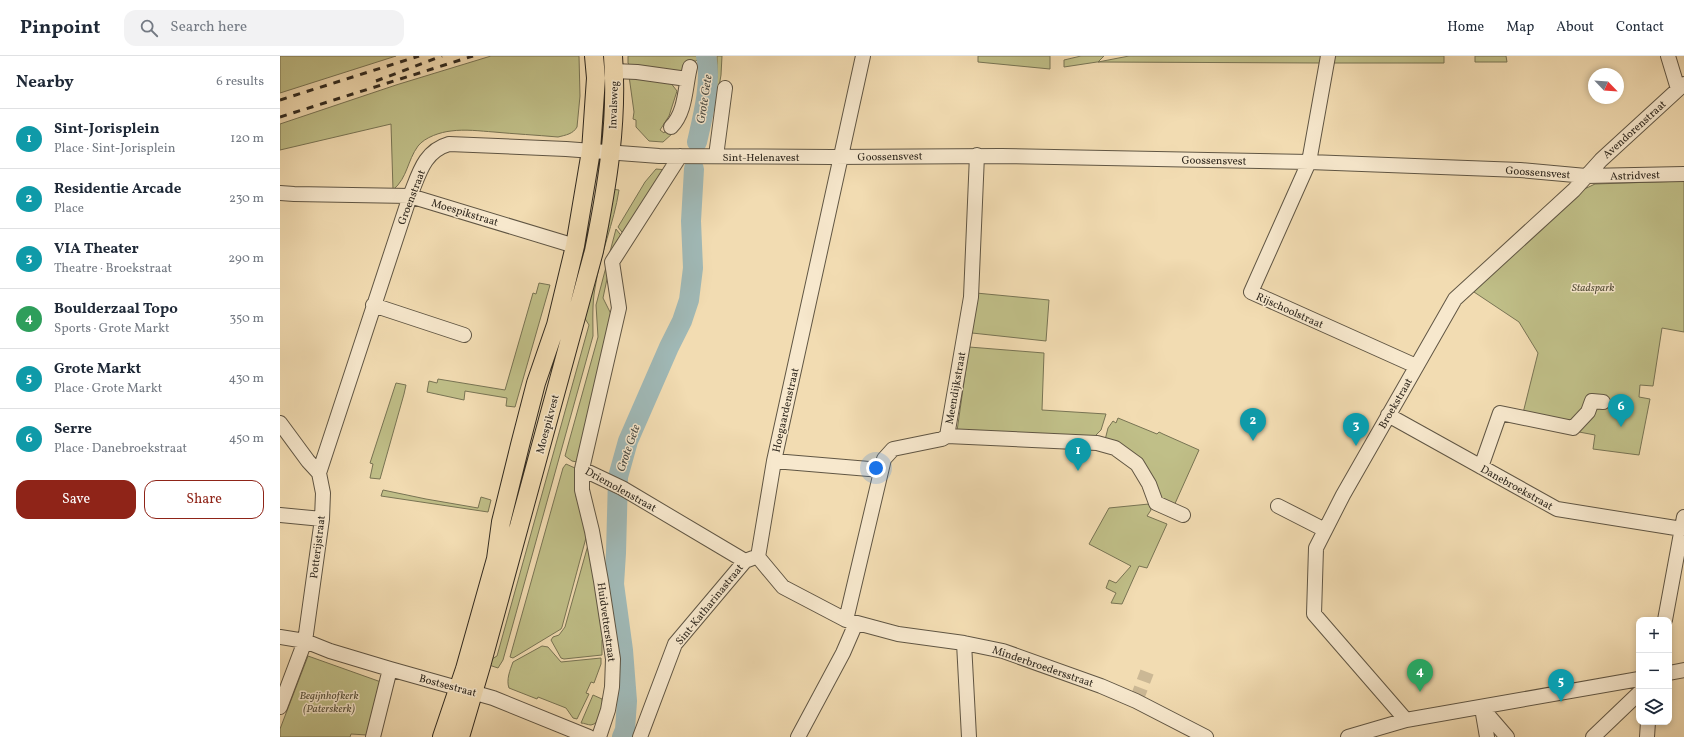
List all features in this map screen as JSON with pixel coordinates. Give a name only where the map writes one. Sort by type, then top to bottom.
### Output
[{"type":"main road","name":"Invalsweg","points":[[592,151],[596,78],[594,56]]},
{"type":"main road","name":"Invalsweg","points":[[611,153],[614,63]]},
{"type":"main road","name":"Moespikvest","points":[[466,691],[496,559],[501,522],[536,384],[556,325],[575,246],[592,151]]},
{"type":"main road","name":"Moespikvest","points":[[466,691],[594,251],[607,186],[611,153]]},
{"type":"main road","points":[[442,737],[466,691]]},
{"type":"main road","points":[[460,737],[466,691]]},
{"type":"street","name":"Hoegaardenstraat","points":[[751,559],[842,157],[863,56]]},
{"type":"street","points":[[1309,162],[1328,56]]},
{"type":"street","points":[[1668,56],[1681,86]]},
{"type":"street","points":[[614,63],[689,73],[682,109],[678,120],[671,127]]},
{"type":"street","name":"Avendorenstraat","points":[[1586,176],[1601,160],[1681,86]]},
{"type":"street","points":[[716,156],[725,88]]},
{"type":"street","name":"Groenstraat","points":[[319,473],[410,196],[424,163],[431,154],[438,147],[449,144],[592,151]]},
{"type":"street","name":"Sint-Helenavest","points":[[592,151],[680,156],[842,157]]},
{"type":"street","name":"Goossensvest","points":[[842,157],[977,155],[1309,162],[1520,170],[1586,176]]},
{"type":"street","name":"Meendijkstraat","points":[[798,737],[843,653],[851,621],[884,459],[894,449],[942,439],[947,436],[971,297],[977,155]]},
{"type":"street","name":"Driemolenstraat","points":[[680,156],[612,262],[619,308],[582,469],[618,486],[751,559]]},
{"type":"street","name":"Rijschoolstraat","points":[[1309,162],[1251,292],[1416,366]]},
{"type":"street","name":"Astridvest","points":[[1586,176],[1684,174]]},
{"type":"street","name":"Broekstraat","points":[[1410,720],[1314,614],[1316,548],[1388,415],[1455,298],[1574,190],[1586,176]]},
{"type":"street","name":"Moespikstraat","points":[[280,193],[410,196],[575,246]]},
{"type":"street","points":[[373,305],[464,335]]},
{"type":"street","points":[[1481,467],[1500,413],[1573,428],[1588,412],[1592,401],[1603,402]]},
{"type":"street","name":"Danebroekstraat","points":[[1388,415],[1557,509],[1683,523]]},
{"type":"street","points":[[280,423],[308,461],[319,473]]},
{"type":"street","points":[[947,436],[1097,443],[1115,448],[1137,464],[1149,484],[1156,503],[1183,515]]},
{"type":"street","points":[[774,461],[881,470]]},
{"type":"street","name":"Huidvetterstraat","points":[[582,469],[582,490],[592,531],[613,659],[611,695],[608,710],[599,737]]},
{"type":"street","name":"Potterijstraat","points":[[280,707],[285,681],[305,641],[322,519],[323,493],[319,473]]},
{"type":"street","points":[[1278,506],[1325,530]]},
{"type":"street","points":[[280,515],[322,519]]},
{"type":"street","points":[[1667,617],[1683,523]]},
{"type":"street","points":[[751,559],[783,587],[851,621]]},
{"type":"street","name":"Sint-Katharinastraat","points":[[640,737],[675,644],[751,559]]},
{"type":"street","name":"Minderbroedersstraat","points":[[851,621],[898,634],[964,643],[1003,651],[1102,686],[1136,701],[1206,737]]},
{"type":"street","name":"Bostsestraat","points":[[280,637],[305,641],[330,651],[504,702],[589,737]]},
{"type":"street","points":[[964,643],[969,737]]},
{"type":"street","points":[[373,737],[390,669]]},
{"type":"street","points":[[1672,673],[1684,670]]},
{"type":"street","points":[[1348,737],[1410,720],[1636,680]]},
{"type":"street","points":[[1593,737],[1636,696]]},
{"type":"street","points":[[1482,708],[1487,737]]},
{"type":"street","points":[[1482,708],[1507,737]]},
{"type":"street","points":[[1647,737],[1648,725]]},
{"type":"green space","points":[[280,56],[396,56],[280,93]]},
{"type":"green space","points":[[491,56],[579,56],[580,96],[577,127],[569,134],[558,137],[467,130],[443,132],[425,140],[418,146],[402,180],[393,190],[391,124],[280,150],[280,124],[396,85]]},
{"type":"green space","points":[[628,56],[699,56],[699,59],[686,67],[680,74],[631,67],[628,63]]},
{"type":"green space","points":[[717,56],[722,56],[721,75],[715,110],[708,109],[717,77]]},
{"type":"green space","points":[[978,56],[1050,56],[1050,69],[978,62]]},
{"type":"green space","points":[[1081,56],[1104,56],[1098,62],[1129,56],[1322,56],[1321,63],[1097,62],[1064,67],[1064,60]]},
{"type":"green space","points":[[1335,56],[1444,56],[1444,63],[1332,63]]},
{"type":"green space","points":[[1475,56],[1506,56],[1507,62],[1475,62]]},
{"type":"green space","points":[[629,76],[670,82],[677,91],[669,116],[660,130],[664,133],[667,128],[683,124],[663,142],[649,141],[636,127],[636,120],[633,119],[634,112]]},
{"type":"green space","points":[[656,169],[668,170],[625,236],[618,227],[645,182]]},
{"type":"green space","name":"Stadspark","points":[[1684,181],[1684,332],[1662,328],[1653,386],[1640,385],[1639,397],[1650,399],[1639,455],[1593,449],[1595,435],[1521,421],[1538,353],[1519,322],[1471,290],[1576,193],[1595,184]]},
{"type":"green space","points":[[611,189],[619,190],[597,275],[593,306],[593,336],[503,660],[498,668],[489,665],[490,660],[497,656],[589,325],[584,317]]},
{"type":"green space","points":[[616,229],[623,238],[612,255],[603,298],[611,314],[577,462],[572,461],[565,456],[598,337],[596,305]]},
{"type":"green space","points":[[539,283],[550,285],[515,407],[506,406],[507,398],[465,391],[464,400],[427,392],[429,381],[437,383],[438,379],[505,390],[533,293],[536,294]]},
{"type":"green space","points":[[976,293],[1049,300],[1046,341],[972,333]]},
{"type":"green space","points":[[969,347],[1044,353],[1042,410],[1106,414],[1101,430],[1091,440],[957,431]]},
{"type":"green space","points":[[396,383],[406,385],[404,394],[380,479],[370,478],[373,464],[370,463]]},
{"type":"green space","points":[[1118,418],[1157,434],[1159,432],[1199,450],[1173,508],[1163,502],[1105,440],[1108,428],[1113,421],[1116,423]]},
{"type":"green space","points":[[566,464],[575,468],[576,496],[587,534],[562,627],[513,658],[510,657],[563,468]]},
{"type":"green space","points":[[383,490],[478,508],[481,497],[491,500],[488,512],[381,496]]},
{"type":"green space","points":[[1149,504],[1151,510],[1147,516],[1167,524],[1147,568],[1139,566],[1122,604],[1111,603],[1116,593],[1106,588],[1109,580],[1116,583],[1131,566],[1089,544],[1109,508]]},
{"type":"green space","points":[[588,545],[606,639],[602,640],[602,655],[564,659],[561,658],[551,640],[553,637],[559,635],[565,627]]},
{"type":"green space","points":[[542,646],[548,647],[561,662],[601,658],[601,664],[594,683],[591,682],[586,693],[589,694],[577,719],[573,718],[566,708],[509,688],[508,678],[513,662]]},
{"type":"green space","name":"Begijnhofkerk (Paterskerk)","points":[[308,656],[381,682],[367,735],[351,734],[350,737],[280,737],[280,729]]},
{"type":"green space","points":[[593,695],[602,699],[601,715],[594,724],[591,725],[581,723]]},
{"type":"waterway","name":"Grote Gete","points":[[697,142],[707,87],[708,66],[706,56]]},
{"type":"waterway","name":"Grote Gete","points":[[622,737],[625,730],[627,701],[623,650],[614,584],[618,477],[628,441],[682,321],[689,300],[693,268],[691,221],[694,169]]},
{"type":"tunnel","points":[[1136,701],[1147,672]]},
{"type":"railway","points":[[280,100],[419,56]]},
{"type":"railway","points":[[376,81],[442,56]]},
{"type":"railway","points":[[280,117],[473,56]]},
{"type":"place","name":"Serre","points":[[1621,427]]},
{"type":"place","name":"Residentie Arcade","points":[[1253,441]]},
{"type":"place","name":"VIA Theater","points":[[1356,446]]},
{"type":"place","name":"Sint-Jorisplein","points":[[1078,471]]},
{"type":"place","name":"Boulderzaal Topo","points":[[1420,692]]},
{"type":"place","name":"Grote Markt","points":[[1561,702]]}]
